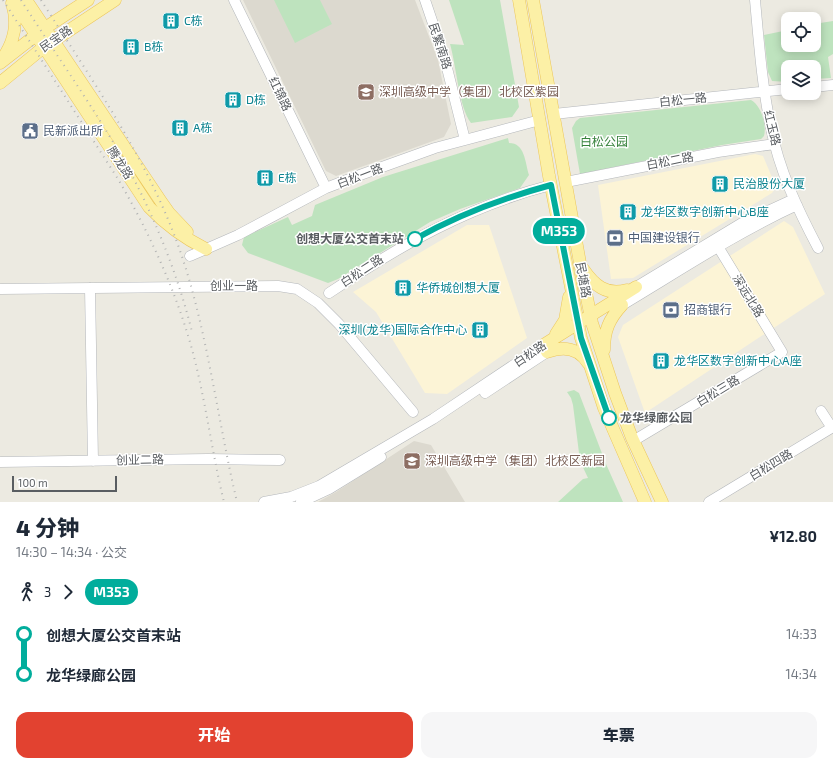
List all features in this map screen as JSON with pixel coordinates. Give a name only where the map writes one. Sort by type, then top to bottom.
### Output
[{"type":"main road","name":"腾龙路","points":[[12,0],[40,31],[169,213],[184,230],[209,248]]},
{"type":"main road","points":[[0,63],[10,47],[15,28],[15,14],[12,0]]},
{"type":"main road","name":"腾龙路","points":[[26,0],[40,31]]},
{"type":"main road","name":"民宝路","points":[[0,63],[40,31],[88,0]]},
{"type":"main road","name":"民宝路","points":[[0,83],[49,44],[115,0]]},
{"type":"main road","name":"民塘路","points":[[519,0],[568,278],[579,327],[589,365],[604,408],[645,502]]},
{"type":"main road","name":"民塘路","points":[[533,0],[591,319],[633,441],[662,502]]},
{"type":"main road","points":[[580,263],[592,282],[601,289],[612,292],[636,288]]},
{"type":"main road","points":[[546,348],[560,330],[568,311],[568,278]]},
{"type":"main road","name":"白松路","points":[[546,348],[636,288]]},
{"type":"main road","points":[[606,366],[605,331],[610,318],[622,305]]},
{"type":"main road","name":"白松路","points":[[591,319],[622,305]]},
{"type":"main road","points":[[546,348],[572,350],[584,356],[589,365]]},
{"type":"street","name":"红锦路","points":[[234,0],[326,188]]},
{"type":"street","name":"民繁南路","points":[[424,0],[444,56],[464,140]]},
{"type":"street","name":"红玉路","points":[[755,0],[764,91],[775,144],[795,202],[818,248]]},
{"type":"street","points":[[821,86],[833,85]]},
{"type":"street","name":"白松一路","points":[[554,114],[781,90]]},
{"type":"street","name":"白松一路","points":[[190,256],[209,248],[326,188],[435,148],[540,120]]},
{"type":"street","name":"白松二路","points":[[566,182],[718,152],[775,144]]},
{"type":"street","name":"白松二路","points":[[329,293],[407,244],[447,222],[498,200],[551,185]]},
{"type":"street","name":"白松路","points":[[622,305],[716,244],[742,223],[795,202]]},
{"type":"street","name":"白松路","points":[[636,288],[716,244]]},
{"type":"street","name":"深远北路","points":[[716,244],[782,352]]},
{"type":"street","name":"创业一路","points":[[0,289],[278,286],[293,288],[318,303],[339,324],[413,412]]},
{"type":"street","points":[[90,288],[94,461]]},
{"type":"street","name":"白松路","points":[[264,502],[291,497],[318,486],[430,421],[546,348]]},
{"type":"street","name":"白松路","points":[[301,502],[329,489],[430,428],[546,348]]},
{"type":"street","name":"白松三路","points":[[633,441],[782,352]]},
{"type":"street","points":[[820,411],[833,427]]},
{"type":"street","name":"白松四路","points":[[709,502],[833,427]]},
{"type":"street","name":"创业二路","points":[[0,462],[208,459],[280,460]]},
{"type":"shaded area","name":"深圳高级中学（集团）北校区紫园","points":[[243,0],[415,0],[438,60],[451,124],[444,137],[336,176],[326,171]]},
{"type":"shaded area","points":[[755,154],[763,156],[776,187],[772,193],[633,278],[611,279],[598,185]]},
{"type":"shaded area","points":[[784,221],[793,227],[825,294],[645,413],[618,337],[623,325]]},
{"type":"shaded area","points":[[467,225],[489,225],[527,338],[447,394],[425,393],[376,312],[353,292]]},
{"type":"shaded area","name":"深圳高级中学（集团）北校区新园","points":[[414,441],[431,445],[465,502],[318,502],[336,492]]},
{"type":"green space","points":[[274,0],[320,0],[332,24],[295,43]]},
{"type":"green space","points":[[449,0],[500,0],[519,107],[512,117],[471,123],[467,116],[461,97],[450,44],[464,45]]},
{"type":"green space","points":[[833,21],[833,54],[828,57],[831,78],[821,79],[821,60],[781,60],[781,82],[772,81],[768,72],[764,35],[781,31],[781,52],[821,52],[821,23]]},
{"type":"green space","name":"白松公园","points":[[751,100],[758,106],[764,121],[765,132],[761,139],[722,145],[580,174],[572,128],[576,121],[580,118]]},
{"type":"green space","points":[[508,138],[509,143],[518,146],[524,154],[529,175],[520,188],[460,209],[430,222],[338,279],[328,283],[248,253],[242,245],[244,237],[288,217],[292,225],[312,216],[315,205],[383,177]]},
{"type":"green space","name":"龙华绿廊公园","points":[[574,390],[579,393],[606,464],[623,502],[558,502],[583,479],[588,478],[580,461],[573,405],[567,392]]},
{"type":"railway","points":[[3,0],[118,179],[138,215],[164,271],[186,329],[198,372],[224,502]]},
{"type":"railway","points":[[21,0],[102,124],[127,166],[165,247],[180,289],[192,332]]},
{"type":"railway","points":[[41,0],[98,89],[134,149],[165,212],[178,245],[197,308],[237,502]]},
{"type":"bus line","name":"M353","points":[[415,239],[447,222],[498,200],[551,185],[581,338],[590,369],[609,418]]},
{"type":"place","name":"C栋","points":[[171,21]]},
{"type":"place","name":"B栋","points":[[131,47]]},
{"type":"place","name":"深圳高级中学（集团）北校区紫园","points":[[366,92]]},
{"type":"place","name":"D栋","points":[[233,100]]},
{"type":"place","name":"A栋","points":[[180,128]]},
{"type":"place","name":"民新派出所","points":[[30,131]]},
{"type":"place","name":"E栋","points":[[265,178]]},
{"type":"place","name":"民治股份大厦","points":[[720,184]]},
{"type":"place","name":"龙华区数字创新中心B座","points":[[628,212]]},
{"type":"place","name":"中国建设银行","points":[[615,238]]},
{"type":"place","name":"创想大厦公交首末站","points":[[415,239]]},
{"type":"place","name":"华侨城创想大厦","points":[[403,288]]},
{"type":"place","name":"招商银行","points":[[671,310]]},
{"type":"place","name":"深圳(龙华)国际合作中心","points":[[480,330]]},
{"type":"place","name":"龙华区数字创新中心A座","points":[[661,361]]},
{"type":"place","name":"龙华绿廊公园","points":[[609,418]]},
{"type":"place","name":"深圳高级中学（集团）北校区新园","points":[[412,461]]}]
